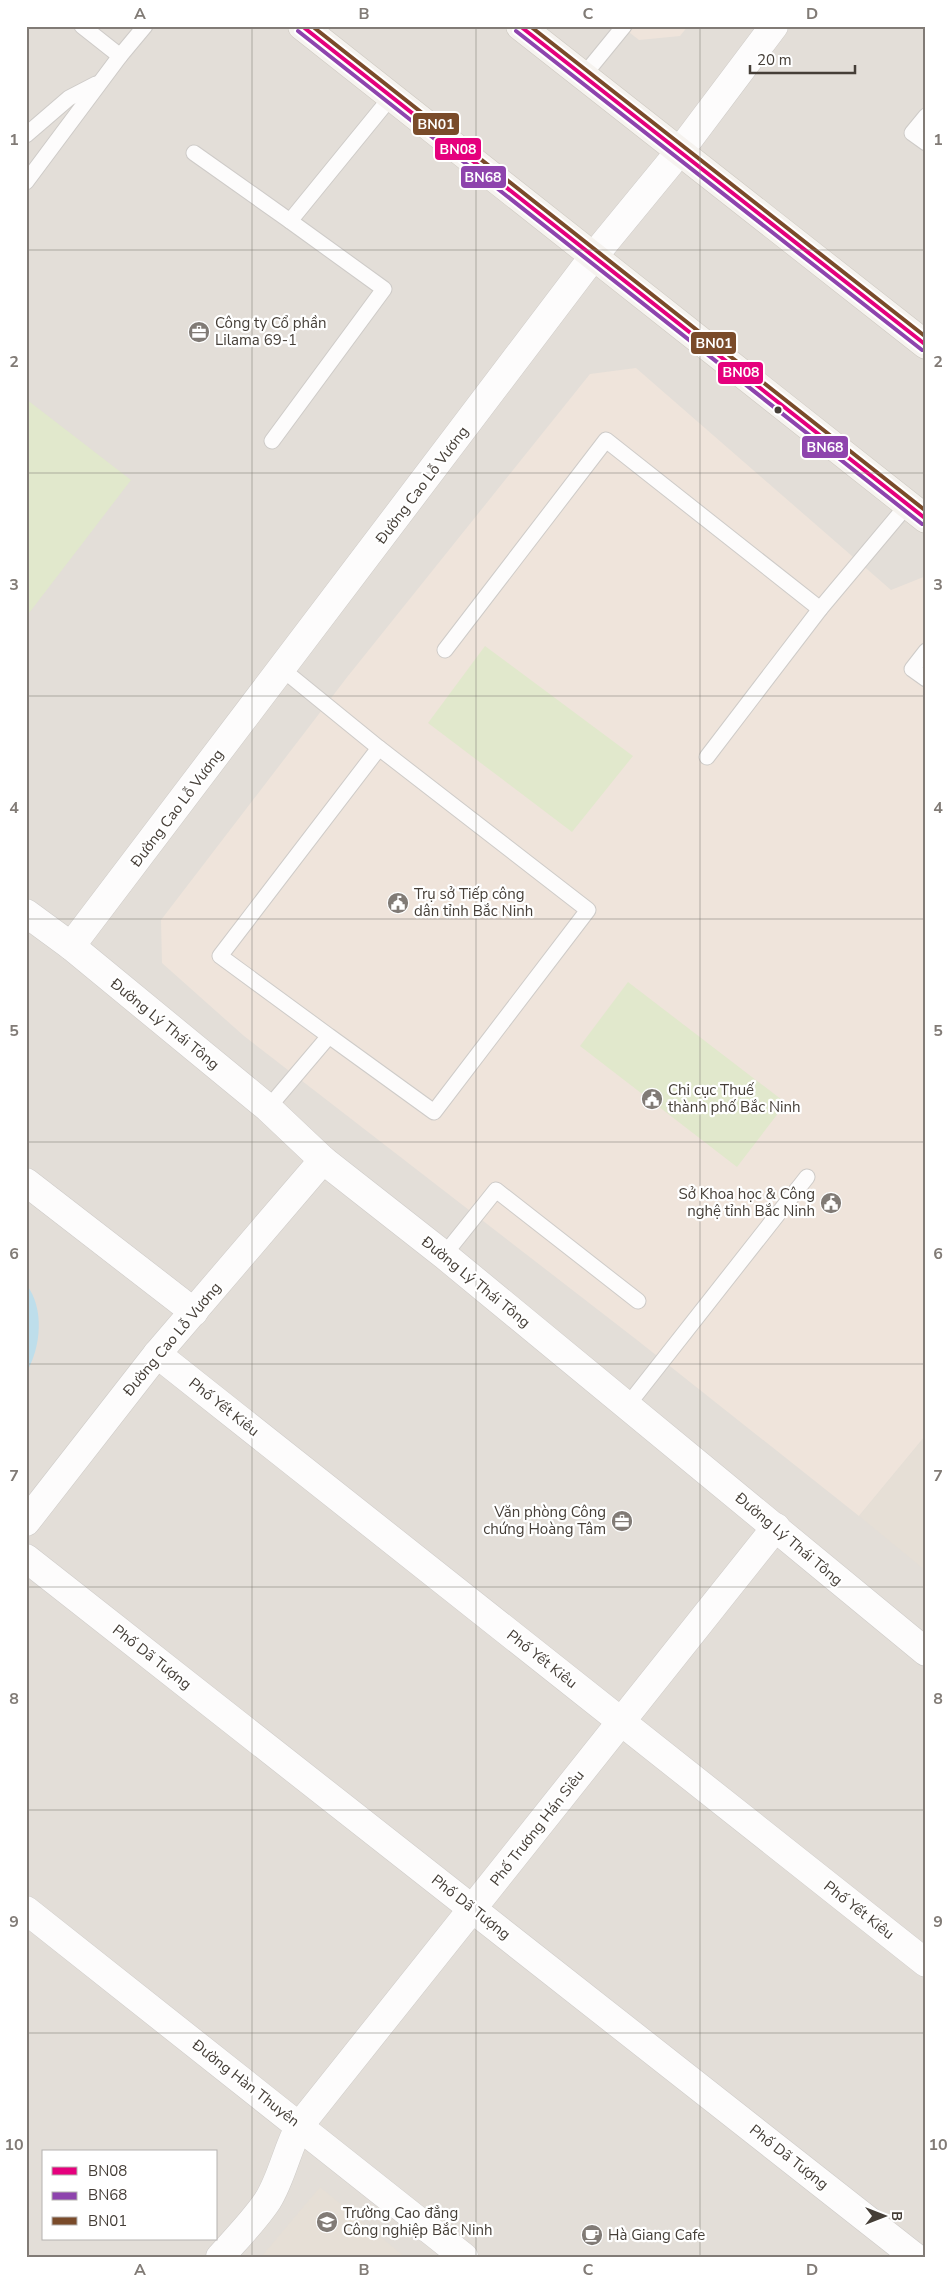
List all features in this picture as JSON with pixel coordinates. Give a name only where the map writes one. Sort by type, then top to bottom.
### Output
[{"type":"main road","points":[[302,26],[917,511]]},
{"type":"main road","points":[[520,26],[926,345]]},
{"type":"street","name":"Đường Cao Lỗ Vương","points":[[71,946],[594,257],[680,151],[774,26]]},
{"type":"street","name":"Đường Lý Thái Tông","points":[[30,923],[71,946],[268,1108],[323,1160],[444,1255],[926,1652]]},
{"type":"street","name":"Đường Cao Lỗ Vương","points":[[26,1522],[157,1354],[323,1160]]},
{"type":"street","points":[[26,1182],[194,1312]]},
{"type":"street","name":"Phố Yết Kiêu","points":[[157,1354],[926,1963]]},
{"type":"street","name":"Phố Trương Hán Siêu","points":[[220,2257],[267,2201],[300,2125],[776,1527]]},
{"type":"street","name":"Phố Dã Tượng","points":[[26,1558],[915,2257]]},
{"type":"street","name":"Đường Hàn Thuyên","points":[[26,1910],[300,2125],[464,2257]]},
{"type":"lane","points":[[82,26],[120,56]]},
{"type":"lane","points":[[26,182],[101,80],[145,26]]},
{"type":"lane","points":[[584,76],[624,26]]},
{"type":"lane","points":[[26,135],[69,98],[101,80]]},
{"type":"lane","points":[[290,221],[391,97]]},
{"type":"lane","points":[[926,116],[912,133],[926,143]]},
{"type":"lane","points":[[194,153],[384,289],[272,441]]},
{"type":"lane","points":[[445,650],[606,440],[820,609]]},
{"type":"lane","points":[[707,757],[820,609],[917,511]]},
{"type":"lane","points":[[926,651],[912,669],[926,679]]},
{"type":"lane","points":[[282,669],[379,748],[588,910],[434,1112],[220,956],[379,748]]},
{"type":"lane","points":[[268,1108],[329,1036]]},
{"type":"lane","points":[[627,1406],[807,1177]]},
{"type":"lane","points":[[444,1255],[496,1190],[638,1301]]},
{"type":"shaded area","points":[[26,26],[926,26],[926,2257],[26,2257]]},
{"type":"shaded area","points":[[621,26],[688,26],[680,36],[639,40]]},
{"type":"shaded area","points":[[636,368],[891,590],[926,576],[926,1435],[859,1516],[637,1340],[244,1036],[162,963],[161,920],[348,676],[590,374]]},
{"type":"shaded area","points":[[926,1435],[926,1571],[859,1516]]},
{"type":"shaded area","name":"Trường Cao đẳng Công nghiệp Bắc Ninh","points":[[320,2187],[405,2257],[261,2257]]},
{"type":"green space","points":[[26,399],[131,480],[26,617]]},
{"type":"green space","points":[[485,646],[633,756],[572,832],[428,723]]},
{"type":"green space","points":[[628,982],[786,1103],[737,1167],[580,1046]]},
{"type":"water","points":[[26,1284],[36,1305],[39,1328],[35,1352],[26,1373]]},
{"type":"transit line","name":"BN08","points":[[302,26],[926,519]]},
{"type":"transit line","name":"BN01","points":[[312,26],[926,511]]},
{"type":"transit line","name":"BN08","points":[[520,26],[926,345]]},
{"type":"transit line","name":"BN01","points":[[530,26],[926,337]]},
{"type":"transit line","name":"BN68","points":[[298,31],[922,524]]},
{"type":"transit line","name":"BN68","points":[[516,31],[922,350]]},
{"type":"place","name":"Công ty Cổ phần Lilama 69-1","points":[[199,332]]},
{"type":"place","name":"Trụ sở Tiếp công dân tỉnh Bắc Ninh","points":[[398,903]]},
{"type":"place","name":"Chi cục Thuế thành phố Bắc Ninh","points":[[652,1099]]},
{"type":"place","name":"Sở Khoa học & Công nghệ tỉnh Bắc Ninh","points":[[831,1203]]},
{"type":"place","name":"Văn phòng Công chứng Hoàng Tâm","points":[[622,1521]]},
{"type":"place","name":"Trường Cao đẳng Công nghiệp Bắc Ninh","points":[[327,2222]]},
{"type":"place","name":"Hà Giang Cafe","points":[[592,2235]]}]
